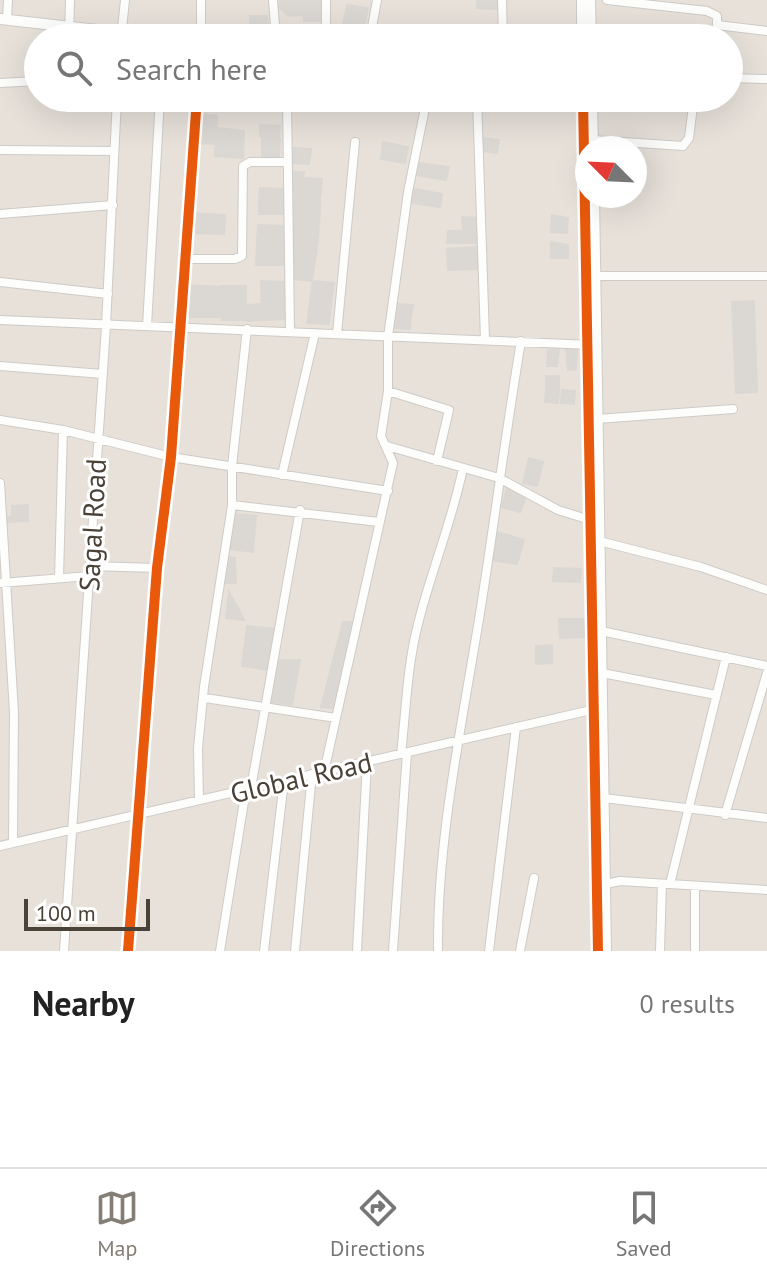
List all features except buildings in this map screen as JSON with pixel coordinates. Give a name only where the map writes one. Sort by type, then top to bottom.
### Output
[{"type":"street","points":[[8,0],[3,19],[28,24]]},
{"type":"street","points":[[68,24],[70,0]]},
{"type":"street","points":[[122,24],[125,0]]},
{"type":"street","points":[[201,0],[201,24]]},
{"type":"street","points":[[273,0],[275,24]]},
{"type":"street","points":[[326,0],[326,24]]},
{"type":"street","points":[[373,24],[377,0]]},
{"type":"street","points":[[502,0],[503,24]]},
{"type":"street","points":[[582,0],[582,24]]},
{"type":"street","points":[[590,0],[591,24]]},
{"type":"street","points":[[607,0],[659,3],[707,11],[715,13],[717,24]]},
{"type":"street","points":[[707,11],[708,0]]},
{"type":"street","points":[[743,28],[767,31]]},
{"type":"street","points":[[743,78],[767,79]]},
{"type":"street","points":[[0,83],[24,82]]},
{"type":"street","name":"Sagal Road","points":[[64,951],[108,294],[116,112]]},
{"type":"street","points":[[147,326],[159,112]]},
{"type":"street","points":[[128,951],[157,568],[171,457],[196,112]]},
{"type":"street","points":[[287,112],[290,332]]},
{"type":"street","points":[[324,772],[393,463],[381,436],[388,391],[388,337],[408,192],[424,112]]},
{"type":"street","points":[[477,112],[485,339]]},
{"type":"street","points":[[584,112],[597,419],[602,673],[598,708],[601,885],[606,951],[591,951]]},
{"type":"street","points":[[592,112],[593,136]]},
{"type":"street","points":[[647,145],[683,146],[689,138],[692,112]]},
{"type":"street","points":[[337,334],[355,142]]},
{"type":"street","points":[[0,150],[114,151]]},
{"type":"street","points":[[185,259],[235,259],[242,256],[243,166],[250,162],[286,162]]},
{"type":"street","points":[[0,214],[113,205]]},
{"type":"street","points":[[594,208],[590,520],[604,798],[598,951]]},
{"type":"street","points":[[595,276],[767,276]]},
{"type":"street","points":[[0,282],[108,294]]},
{"type":"street","points":[[0,320],[106,326],[181,325],[592,345]]},
{"type":"street","points":[[199,800],[198,748],[232,505],[232,466],[247,329]]},
{"type":"street","points":[[282,475],[315,333]]},
{"type":"street","points":[[438,951],[442,871],[457,741],[483,595],[521,341]]},
{"type":"street","points":[[0,366],[103,374]]},
{"type":"street","points":[[388,391],[449,410],[437,461]]},
{"type":"street","points":[[597,419],[733,409]]},
{"type":"street","points":[[0,420],[63,430],[171,457],[388,491]]},
{"type":"street","points":[[59,578],[63,430]]},
{"type":"street","points":[[387,446],[499,478],[558,510],[590,520]]},
{"type":"street","points":[[393,951],[409,664],[430,578],[450,527],[463,468]]},
{"type":"street","points":[[0,483],[2,583],[14,712],[13,843]]},
{"type":"street","points":[[232,505],[300,510],[379,522]]},
{"type":"street","points":[[220,951],[300,510]]},
{"type":"street","points":[[599,541],[701,567],[767,590]]},
{"type":"street","points":[[2,583],[59,578],[89,571],[157,568]]},
{"type":"street","points":[[601,631],[767,666]]},
{"type":"street","points":[[660,951],[666,884],[726,657]]},
{"type":"street","points":[[602,673],[716,695]]},
{"type":"street","points":[[725,815],[767,673]]},
{"type":"street","points":[[205,698],[336,718]]},
{"type":"street","name":"Global Road","points":[[0,846],[598,708]]},
{"type":"street","points":[[489,951],[516,727]]},
{"type":"street","points":[[357,951],[367,762]]},
{"type":"street","points":[[295,951],[312,774]]},
{"type":"street","points":[[264,951],[284,781]]},
{"type":"street","points":[[604,798],[767,818]]},
{"type":"street","points":[[520,951],[534,878]]},
{"type":"street","points":[[601,885],[666,884],[767,890]]},
{"type":"street","points":[[695,887],[695,951]]},
{"type":"shaded area","points":[[0,0],[767,0],[767,951],[0,951]]},
{"type":"cycle path","points":[[128,951],[157,568],[171,457],[196,112]]},
{"type":"cycle path","points":[[583,112],[598,951]]}]
